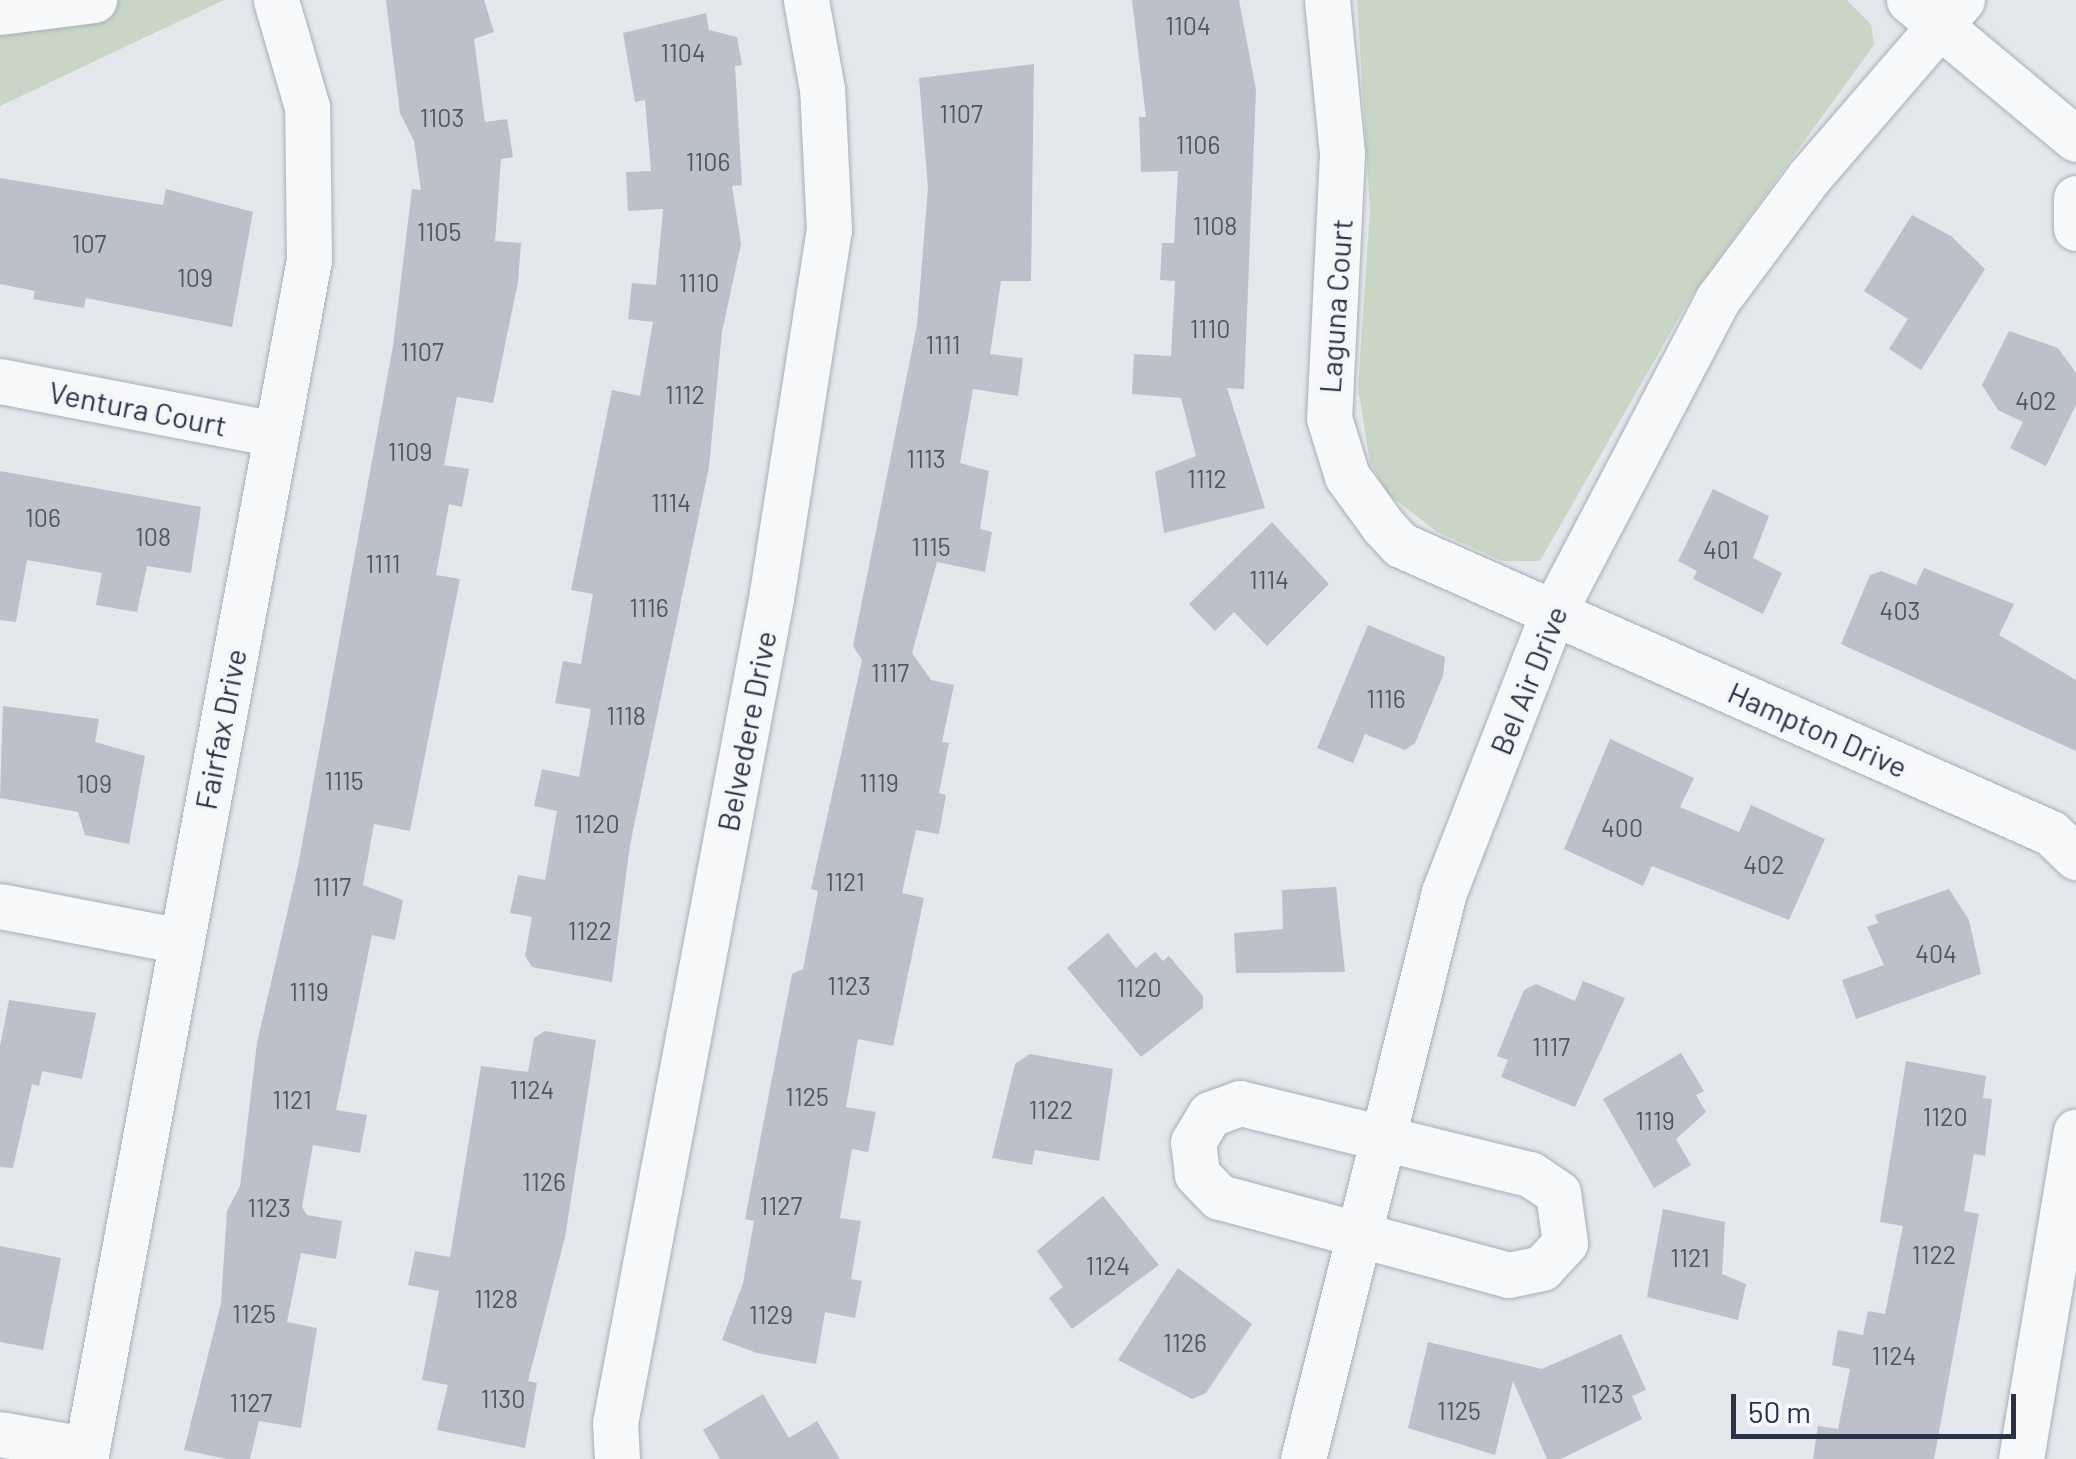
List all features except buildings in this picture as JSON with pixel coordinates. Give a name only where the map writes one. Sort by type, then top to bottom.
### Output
[{"type":"street","points":[[0,12],[94,0]]},
{"type":"street","name":"Fairfax Drive","points":[[85,1454],[309,260],[312,175],[295,46],[276,0]]},
{"type":"street","name":"Belvedere Drive","points":[[617,1459],[615,1423],[772,599],[830,230],[822,88],[806,0]]},
{"type":"street","name":"Laguna Court","points":[[1327,0],[1342,154],[1328,418],[1347,476],[1401,544],[1553,614]]},
{"type":"street","points":[[1937,9],[2076,139]]},
{"type":"street","name":"Bel Air Drive","points":[[1303,1459],[1444,892],[1553,614],[1718,299],[1937,9]]},
{"type":"street","points":[[2076,198],[2076,228]]},
{"type":"street","name":"Ventura Court","points":[[0,382],[276,434]]},
{"type":"street","name":"Hampton Drive","points":[[1553,614],[2051,833],[2076,857]]},
{"type":"street","points":[[0,906],[181,941]]},
{"type":"street","points":[[1240,1103],[1382,1137],[1546,1181],[1566,1208],[1565,1242],[1542,1268],[1509,1275],[1357,1234],[1219,1197],[1196,1174],[1192,1142],[1210,1114],[1240,1103]]},
{"type":"street","points":[[2020,1459],[2076,1132]]},
{"type":"street","points":[[0,1434],[85,1454]]},
{"type":"green space","points":[[0,0],[224,0],[0,106]]},
{"type":"green space","points":[[1357,0],[1847,0],[1871,24],[1874,45],[1689,300],[1540,561],[1502,561],[1437,532],[1388,494],[1370,462],[1358,388],[1370,211]]}]
